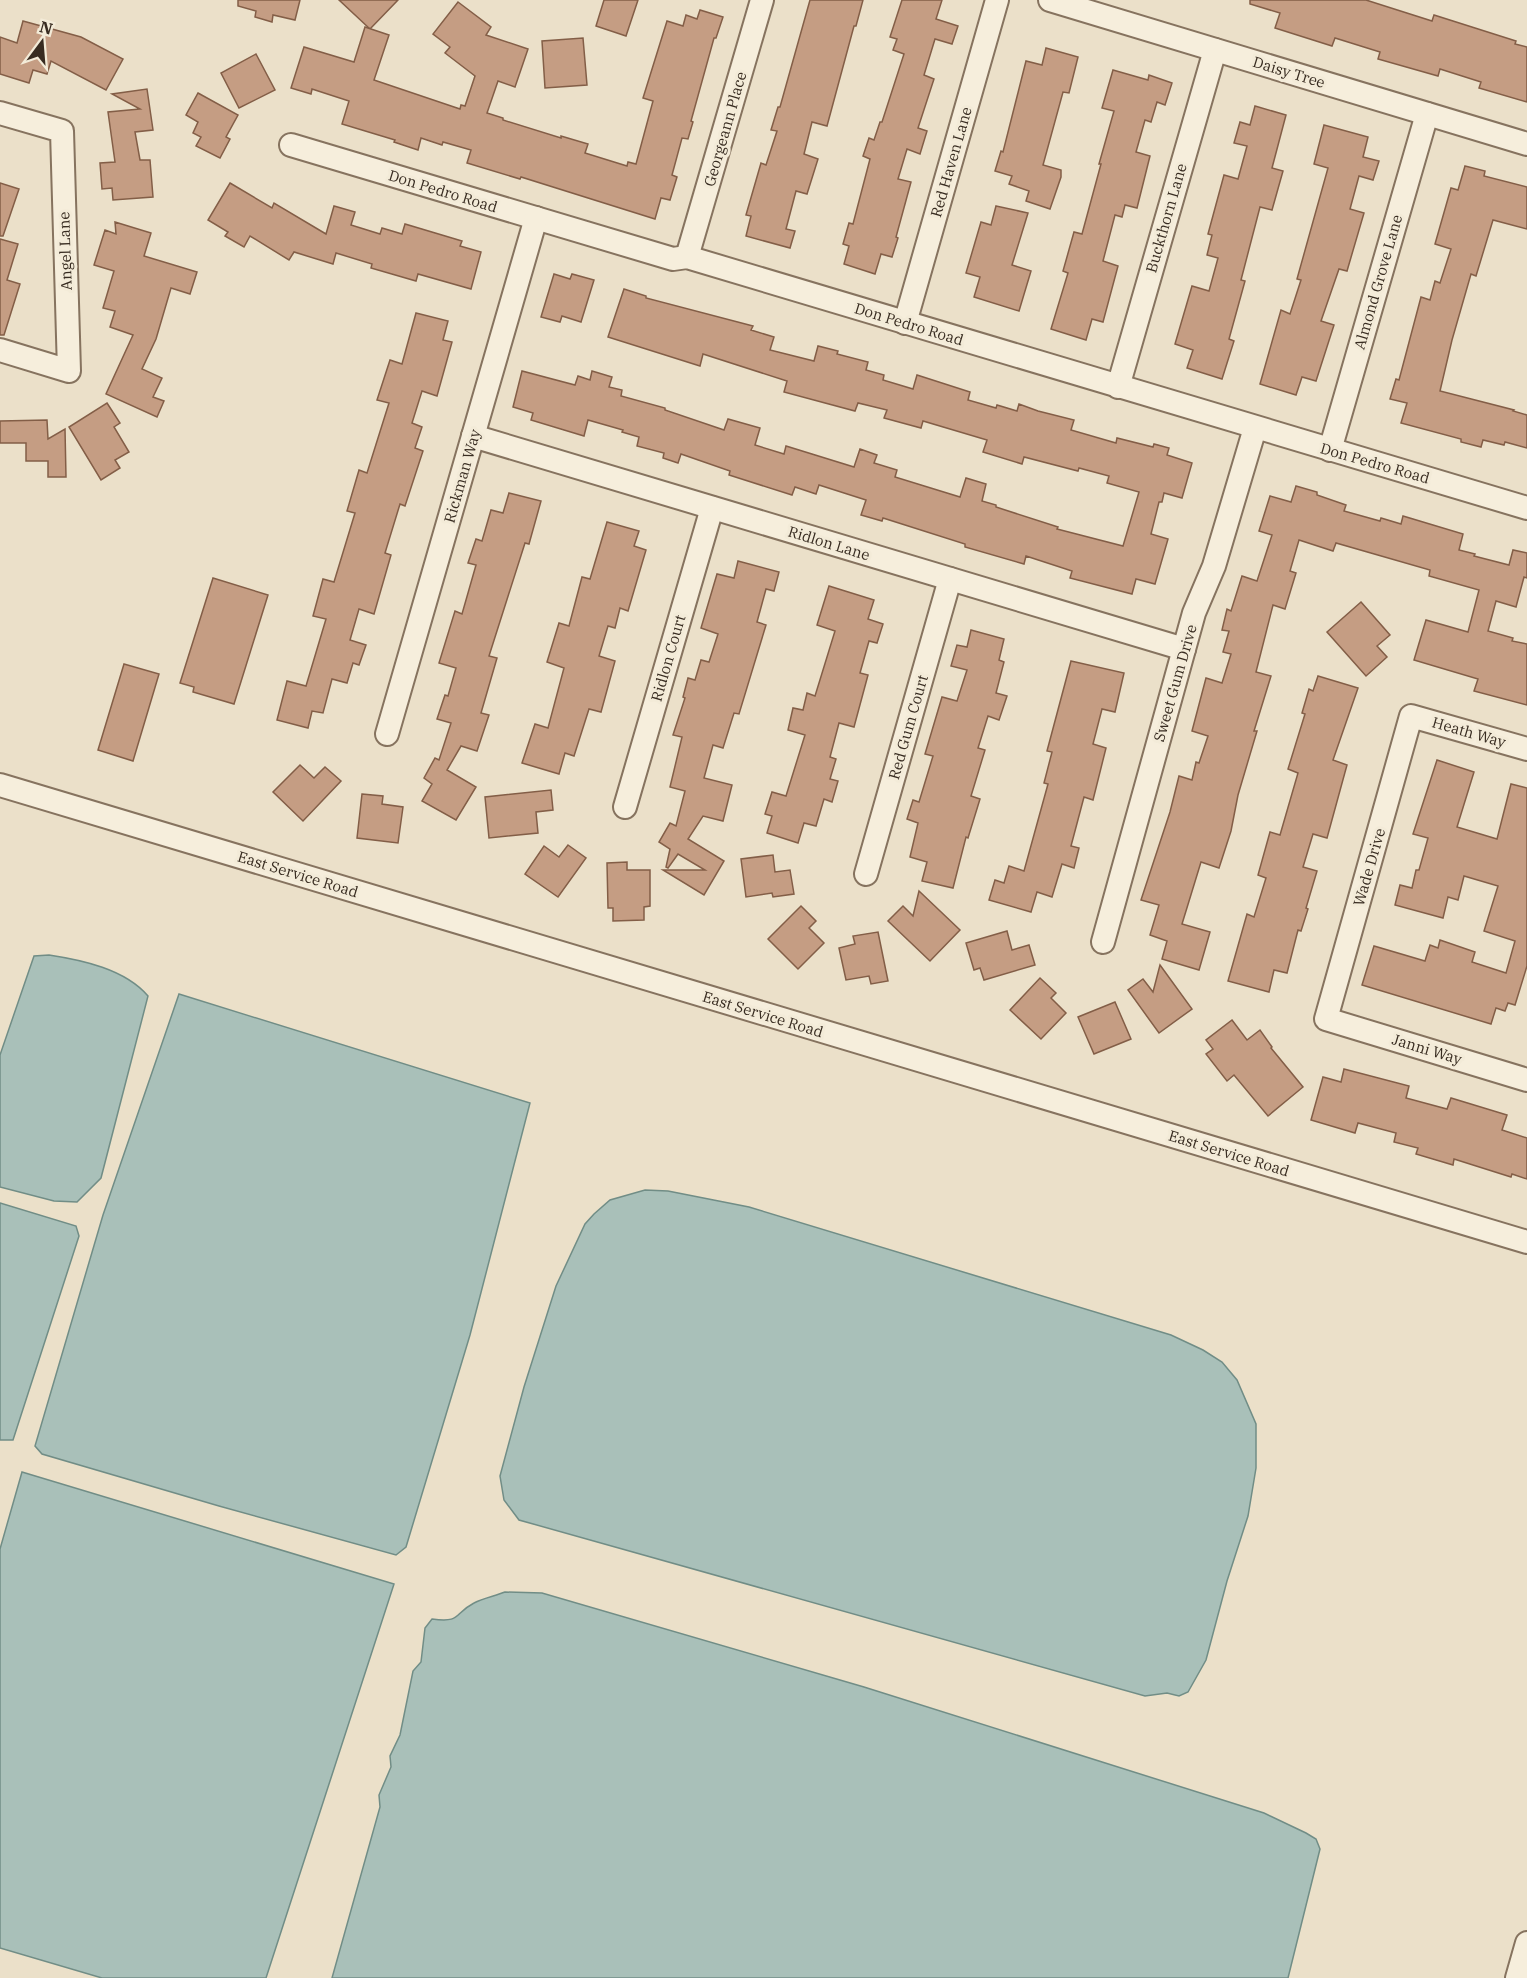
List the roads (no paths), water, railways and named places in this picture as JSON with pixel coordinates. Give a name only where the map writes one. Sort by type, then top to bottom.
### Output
[{"type":"street","name":"Georgeann Place","points":[[687,257],[762,0]]},
{"type":"street","name":"Red Haven Lane","points":[[905,323],[997,0]]},
{"type":"street","name":"Daisy Tree","points":[[1050,0],[1527,144]]},
{"type":"street","name":"Buckthorn Lane","points":[[1118,387],[1215,50]]},
{"type":"street","name":"Angel Lane","points":[[0,113],[62,131],[69,370],[0,351]]},
{"type":"street","name":"Almond Grove Lane","points":[[1330,450],[1427,114]]},
{"type":"street","name":"Don Pedro Road","points":[[291,145],[673,259],[687,257],[1527,508]]},
{"type":"street","name":"Rickman Way","points":[[387,734],[536,218]]},
{"type":"street","name":"Sweet Gum Drive","points":[[1103,942],[1194,613],[1214,566],[1255,428]]},
{"type":"street","name":"Ridlon Lane","points":[[473,436],[1184,650]]},
{"type":"street","name":"Ridlon Court","points":[[625,807],[712,508]]},
{"type":"street","name":"Red Gum Court","points":[[866,874],[950,579]]},
{"type":"street","name":"Heath Way","points":[[1411,716],[1527,749]]},
{"type":"street","name":"Wade Drive","points":[[1326,1019],[1411,716]]},
{"type":"street","name":"East Service Road","points":[[0,785],[1527,1242]]},
{"type":"street","name":"Janni Way","points":[[1326,1019],[1527,1080]]},
{"type":"street","points":[[1517,1978],[1527,1943]]},
{"type":"water","points":[[49,955],[89,963],[115,972],[148,996],[101,1178],[77,1202],[54,1201],[0,1187],[0,1055],[34,956]]},
{"type":"water","points":[[179,994],[530,1103],[470,1335],[406,1547],[396,1555],[42,1454],[35,1446],[103,1215]]},
{"type":"water","points":[[645,1190],[668,1191],[749,1207],[1171,1335],[1222,1362],[1237,1380],[1256,1424],[1256,1468],[1248,1516],[1227,1581],[1206,1660],[1188,1692],[1179,1696],[1167,1693],[1145,1696],[519,1520],[504,1500],[500,1476],[524,1387],[556,1286],[585,1224],[594,1214],[610,1200]]},
{"type":"water","points":[[0,1203],[76,1226],[79,1236],[13,1440],[0,1440]]},
{"type":"water","points":[[22,1472],[394,1584],[266,1978],[102,1978],[0,1948],[0,1549]]},
{"type":"water","points":[[505,1592],[542,1593],[864,1687],[1264,1813],[1306,1833],[1316,1839],[1320,1849],[1288,1978],[332,1978],[380,1807],[379,1795],[391,1767],[390,1756],[400,1735],[413,1671],[421,1662],[425,1628],[432,1619],[453,1619],[474,1603]]}]
